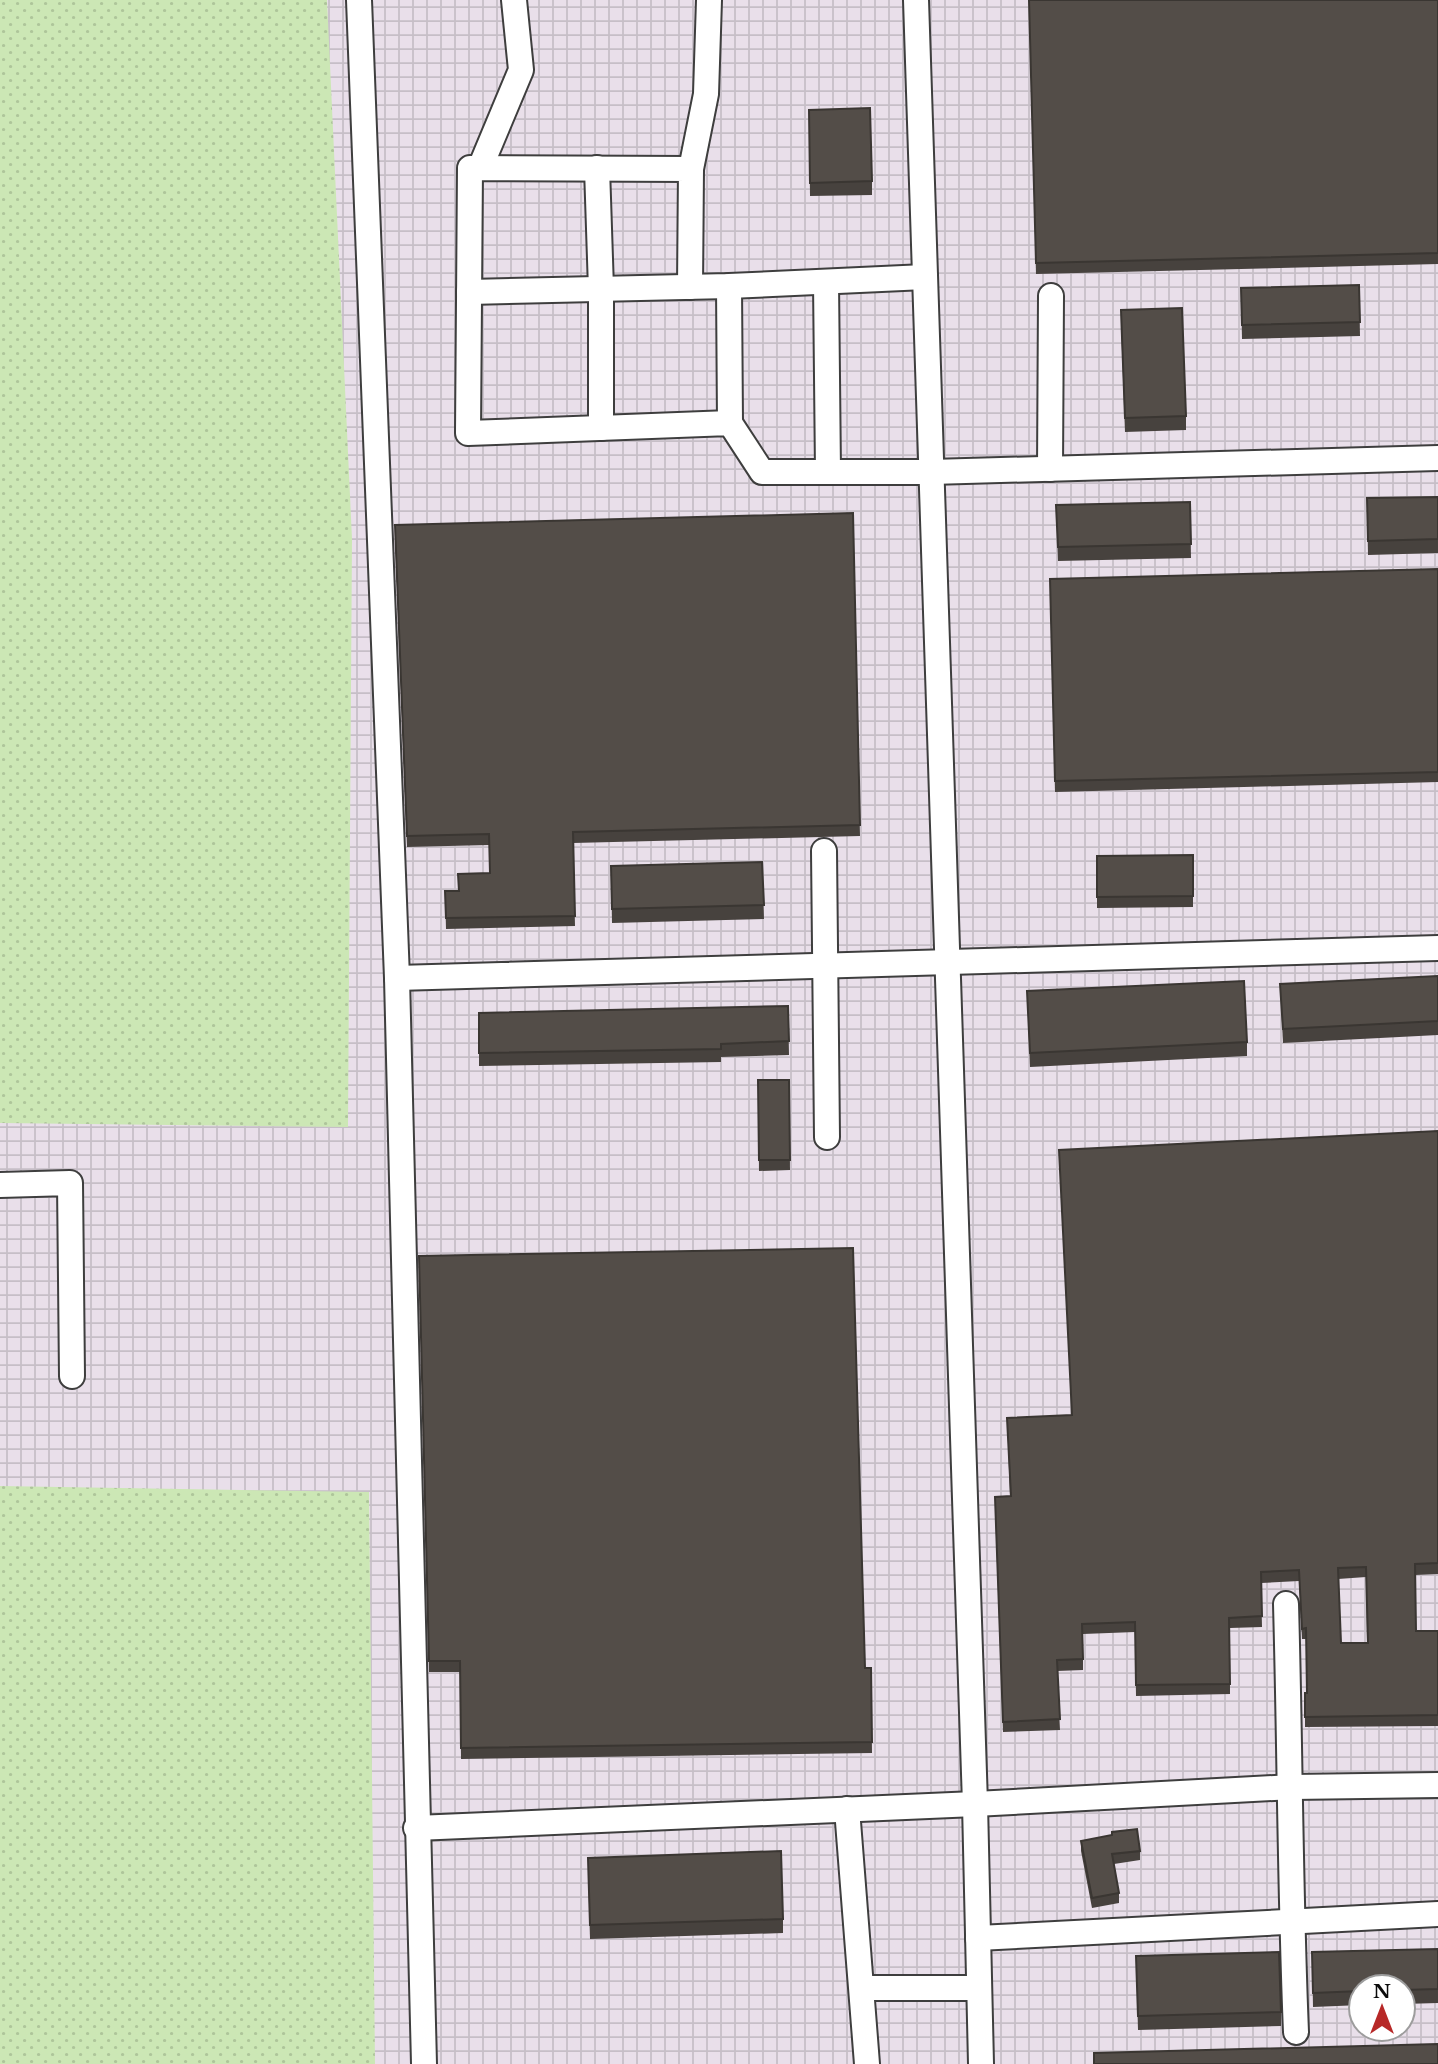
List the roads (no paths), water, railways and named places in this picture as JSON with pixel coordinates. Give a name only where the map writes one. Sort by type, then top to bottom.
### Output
[{"type":"lane","points":[[359,0],[397,978],[416,1828],[424,2064]]},
{"type":"lane","points":[[480,168],[521,70],[514,0]]},
{"type":"lane","points":[[690,287],[691,169],[706,94],[709,0]]},
{"type":"lane","points":[[916,0],[975,1804],[981,2064]]},
{"type":"lane","points":[[691,169],[470,168],[468,433],[730,424]]},
{"type":"lane","points":[[597,168],[601,289],[601,428]]},
{"type":"lane","points":[[469,292],[729,286],[925,277]]},
{"type":"lane","points":[[826,282],[828,472]]},
{"type":"lane","points":[[729,286],[730,424],[762,472],[931,472],[1438,458]]},
{"type":"lane","points":[[1050,469],[1051,296]]},
{"type":"lane","points":[[824,851],[827,1137]]},
{"type":"lane","points":[[397,978],[1438,948]]},
{"type":"lane","points":[[0,1185],[70,1183],[72,1376]]},
{"type":"lane","points":[[1286,1604],[1292,1787],[1291,1920],[1296,2032]]},
{"type":"lane","points":[[416,1828],[975,1804],[1292,1787],[1438,1785]]},
{"type":"lane","points":[[847,1809],[867,2064]]},
{"type":"lane","points":[[978,1938],[1438,1914]]},
{"type":"lane","points":[[862,1988],[978,1988]]}]
